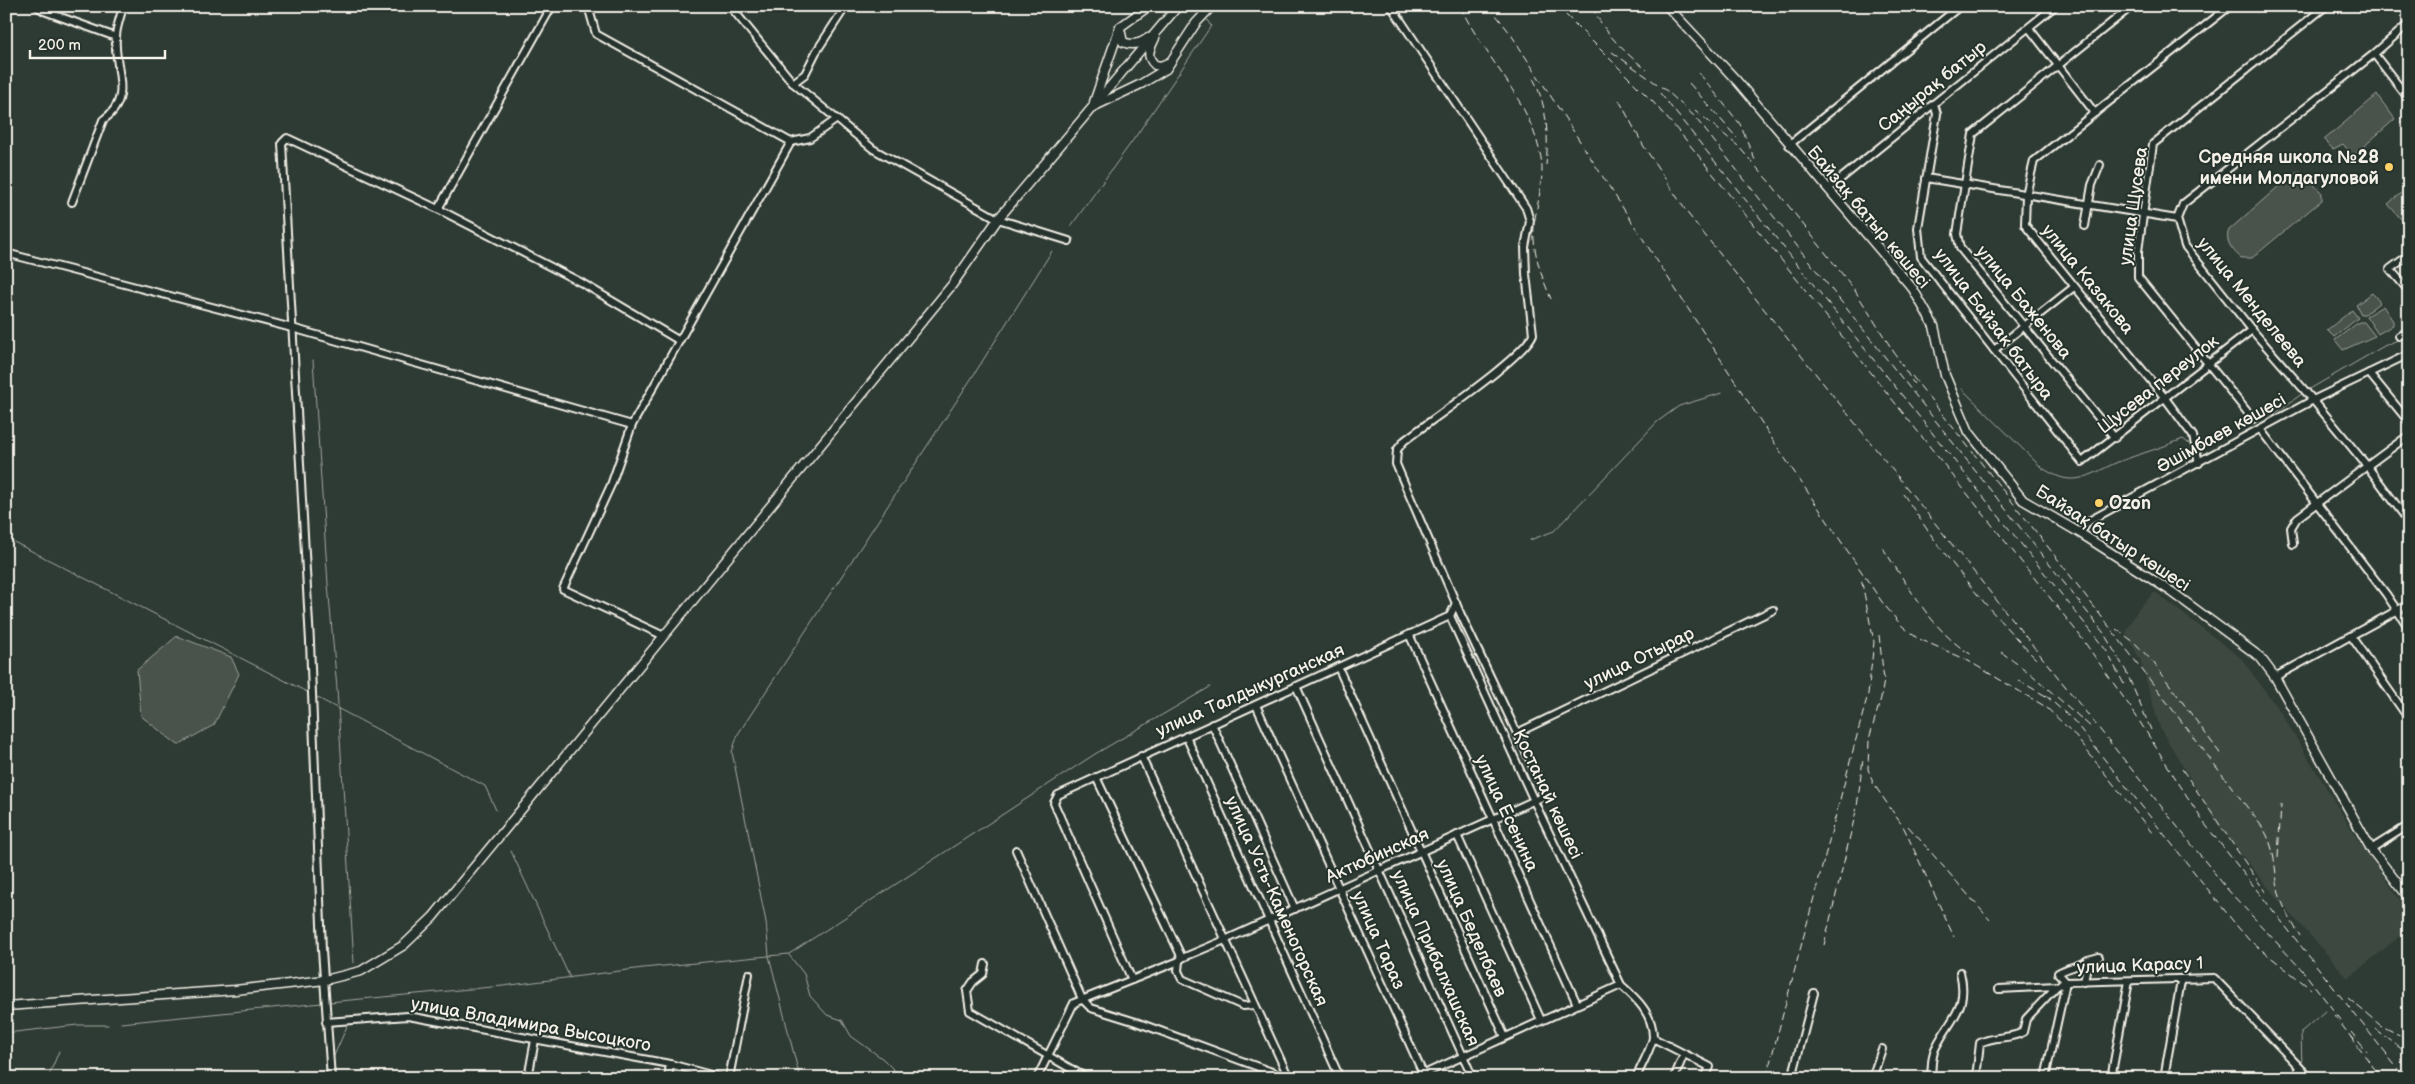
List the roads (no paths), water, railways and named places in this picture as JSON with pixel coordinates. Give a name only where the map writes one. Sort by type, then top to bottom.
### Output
[{"type":"main road","points":[[1092,108],[1120,27],[1149,6]]},
{"type":"main road","points":[[6,1006],[234,990],[325,980],[361,971],[404,945],[433,918],[952,285],[998,219],[1178,6]]},
{"type":"main road","points":[[1092,108],[1162,71],[1172,62],[1196,23],[1212,6]]},
{"type":"main road","name":"Байзақ батыр көшесі","points":[[1667,6],[1737,81],[1913,289],[1934,326],[1945,375],[1969,432],[2024,500],[2080,533],[2172,592],[2260,657],[2275,678],[2372,849],[2409,898]]},
{"type":"main road","points":[[1120,27],[1123,42],[1130,45],[1142,43],[1157,32]]},
{"type":"main road","points":[[1157,32],[1148,53],[1149,58],[1155,65],[1161,66],[1172,62]]},
{"type":"street","points":[[38,6],[44,11],[116,37]]},
{"type":"street","points":[[72,202],[103,120],[113,114],[119,103],[122,78],[118,66],[116,37],[123,6]]},
{"type":"street","points":[[438,208],[552,6]]},
{"type":"street","points":[[588,6],[596,34],[791,142],[810,138],[837,119]]},
{"type":"street","points":[[730,6],[794,83],[873,149],[998,219],[1069,241]]},
{"type":"street","points":[[794,83],[805,74],[816,52],[846,6]]},
{"type":"street","points":[[1390,6],[1526,208],[1530,221],[1525,247],[1533,334],[1530,342],[1504,365],[1404,441],[1396,454],[1396,464],[1456,603],[1517,734]]},
{"type":"street","points":[[1789,144],[1960,6]]},
{"type":"street","name":"Саңырақ батыр","points":[[1828,190],[2055,6]]},
{"type":"street","name":"улица Баженова","points":[[2115,438],[1960,248],[1957,234],[1973,134],[2132,6]]},
{"type":"street","name":"улица Казакова","points":[[2199,463],[2193,436],[2165,398],[2026,226],[2026,195],[2034,161],[2230,6]]},
{"type":"street","name":"улица Щусева","points":[[2253,419],[2138,277],[2138,251],[2153,144],[2326,6]]},
{"type":"street","points":[[1926,178],[2177,219],[2183,204],[2374,54],[2406,26],[2409,29]]},
{"type":"street","points":[[2028,28],[2060,65],[2096,113]]},
{"type":"street","points":[[2374,54],[2408,97]]},
{"type":"street","name":"улица Байзак батыра","points":[[1934,104],[1937,114],[1918,228],[1921,256],[2082,462]]},
{"type":"street","points":[[331,1078],[326,1022],[311,680],[282,143],[287,138],[438,208],[582,283],[678,340]]},
{"type":"street","points":[[664,636],[563,589],[612,485],[632,425],[678,340],[791,142]]},
{"type":"street","points":[[2085,226],[2090,206],[2092,185],[2100,165]]},
{"type":"street","name":"улица Менделеева","points":[[2177,219],[2186,246],[2252,330],[2368,467],[2409,522]]},
{"type":"street","points":[[6,253],[292,328],[632,425]]},
{"type":"street","points":[[2409,255],[2390,269],[2409,291]]},
{"type":"street","points":[[1994,350],[2074,287]]},
{"type":"street","name":"Щусева переулок","points":[[2082,462],[2252,330]]},
{"type":"street","points":[[2399,336],[2409,330]]},
{"type":"street","name":"Әшімбаев көшесі","points":[[2080,533],[2089,521],[2313,400],[2409,354]]},
{"type":"street","points":[[2369,373],[2409,422]]},
{"type":"street","points":[[2260,429],[2386,594],[2409,628]]},
{"type":"street","points":[[2293,544],[2291,528],[2298,518],[2409,435]]},
{"type":"street","points":[[1450,616],[1456,603]]},
{"type":"street","points":[[2275,678],[2409,604]]},
{"type":"street","name":"улица Отырар","points":[[1517,734],[1774,610]]},
{"type":"street","name":"улица Талдыкурганская","points":[[1132,980],[1054,803],[1058,795],[1450,616]]},
{"type":"street","name":"Қостанай көшесі","points":[[1450,616],[1534,801],[1621,985]]},
{"type":"street","name":"улица Есенина","points":[[1409,634],[1577,1004]]},
{"type":"street","points":[[2351,636],[2409,719]]},
{"type":"street","name":"улица Беделбаев","points":[[1338,667],[1505,1037]]},
{"type":"street","name":"улица Прибалхашская","points":[[1296,686],[1473,1078]]},
{"type":"street","name":"улица Тараз","points":[[1256,705],[1424,1076]]},
{"type":"street","points":[[1212,724],[1294,909]]},
{"type":"street","name":"Актюбинская","points":[[1083,999],[1225,940],[1534,801],[1542,796],[1543,788],[1517,734]]},
{"type":"street","name":"улица Усть-Каменогорская","points":[[1186,736],[1340,1078]]},
{"type":"street","points":[[1141,756],[1288,1076]]},
{"type":"street","points":[[1096,777],[1180,959],[1178,971],[1182,979],[1243,1006],[1255,1006]]},
{"type":"street","points":[[2372,849],[2409,825]]},
{"type":"street","points":[[1457,835],[1542,1020]]},
{"type":"street","points":[[1016,850],[1083,999],[1091,1008],[1136,1022],[1280,1075],[1288,1076]]},
{"type":"street","points":[[2084,982],[2088,960],[2099,957]]},
{"type":"street","name":"улица Карасу 1","points":[[2088,960],[2082,964],[2070,965],[2058,973],[2066,982],[2181,981],[2214,978],[2258,1021],[2299,1067]]},
{"type":"street","points":[[985,964],[983,974],[967,990],[970,1011],[1049,1054],[1087,1078]]},
{"type":"street","points":[[1931,1078],[1934,1048],[1951,1023],[1963,999],[1960,972]]},
{"type":"street","points":[[729,1078],[750,974]]},
{"type":"street","points":[[2164,1078],[2181,981]]},
{"type":"street","points":[[1999,989],[2056,986],[2066,982]]},
{"type":"street","points":[[2045,1078],[2066,982]]},
{"type":"street","points":[[2111,1078],[2129,982]]},
{"type":"street","points":[[1415,1078],[1424,1076],[1463,1056],[1621,985],[1639,1000],[1646,1011],[1653,1038],[1636,1078]]},
{"type":"street","points":[[1976,1078],[1980,1043],[1991,1037],[2014,1036],[2023,1032],[2026,1018],[2056,986]]},
{"type":"street","points":[[1792,1078],[1814,993]]},
{"type":"street","points":[[1037,1078],[1074,1002],[1083,999]]},
{"type":"street","name":"улица Владимира Высоцкого","points":[[326,1022],[408,1016],[670,1064],[722,1078]]},
{"type":"street","points":[[1653,1038],[1710,1067],[1705,1078]]},
{"type":"street","points":[[528,1078],[535,1040]]},
{"type":"street","points":[[1872,1078],[1882,1049]]},
{"type":"street","points":[[1674,1078],[1684,1054]]},
{"type":"street","name":"улица Владимира Высоцкого","points":[[668,1078],[670,1064]]},
{"type":"street","points":[[2295,1078],[2299,1067],[2310,1078]]},
{"type":"waterway","points":[[1071,226],[1136,136],[1211,26],[1207,20]]},
{"type":"waterway","points":[[800,1078],[769,956],[766,922],[732,752],[738,734],[973,376],[1052,251]]},
{"type":"waterway","points":[[2308,390],[2384,346],[2409,335]]},
{"type":"waterway","points":[[313,360],[337,689],[354,963]]},
{"type":"waterway","points":[[1962,389],[2042,468],[2063,478],[2083,478],[2118,462],[2183,439],[2192,446]]},
{"type":"waterway","points":[[1530,540],[1554,531],[1657,422],[1679,406],[1722,393]]},
{"type":"waterway","points":[[2258,426],[2303,393]]},
{"type":"waterway","points":[[6,538],[309,693]]},
{"type":"waterway","points":[[329,1002],[503,986],[643,968],[789,954],[1095,754],[1210,687]]},
{"type":"waterway","points":[[314,696],[485,786],[496,810]]},
{"type":"waterway","points":[[511,851],[570,978]]},
{"type":"waterway","points":[[789,955],[804,974],[810,996],[827,1015],[842,1020],[851,1036],[883,1059],[902,1078]]},
{"type":"waterway","points":[[121,1023],[322,1003]]},
{"type":"waterway","points":[[2302,1067],[2301,1032],[2325,1011]]},
{"type":"waterway","points":[[333,1058],[348,1024]]},
{"type":"waterway","points":[[6,1033],[78,1025],[108,1025]]},
{"type":"waterway","points":[[48,1078],[59,1051]]},
{"type":"waterway","points":[[324,1078],[327,1070]]},
{"type":"railway","points":[[1460,6],[1481,43],[1516,95],[1534,133],[1542,162],[1534,225],[1534,244],[1541,272],[1551,299]]},
{"type":"railway","points":[[1489,6],[1510,33],[1778,448],[1882,602],[1901,625],[1917,638],[1965,659],[2046,707],[2072,732],[2153,834]]},
{"type":"railway","points":[[1557,6],[1653,102],[1686,140],[2078,633],[2131,708],[2204,823],[2405,1078]]},
{"type":"railway","points":[[1592,6],[1608,33],[1647,70]]},
{"type":"railway","points":[[1612,52],[1667,91],[1694,116],[2103,632],[2126,671],[2151,730]]},
{"type":"railway","points":[[1699,73],[1740,124],[1755,160]]},
{"type":"railway","points":[[1533,78],[1538,88],[1546,120],[1546,165]]},
{"type":"railway","points":[[1689,83],[1737,138]]},
{"type":"railway","points":[[1660,93],[2106,650],[2125,686]]},
{"type":"railway","points":[[1619,100],[1643,145],[1688,214],[2228,890],[2303,971],[2341,1020]]},
{"type":"railway","points":[[1695,110],[1738,146],[1772,185],[1854,289],[1914,384]]},
{"type":"railway","points":[[1912,376],[2056,557],[2263,828],[2272,851],[2281,899],[2300,936]]},
{"type":"railway","points":[[1903,494],[1941,549],[1967,582],[2036,659]]},
{"type":"railway","points":[[1882,547],[1934,622],[1960,647],[1974,656]]},
{"type":"railway","points":[[1766,1078],[1868,694],[1874,642],[1861,578]]},
{"type":"railway","points":[[2116,629],[2134,642],[2153,662],[2222,756]]},
{"type":"railway","points":[[1879,635],[1884,680],[1881,698],[1869,739],[1868,769],[1873,783],[1904,828],[1954,937]]},
{"type":"railway","points":[[2001,652],[2031,674],[2092,728]]},
{"type":"railway","points":[[2018,680],[2051,699]]},
{"type":"railway","points":[[2045,695],[2074,721],[2249,940],[2311,989]]},
{"type":"railway","points":[[1824,945],[1857,807],[1863,759]]},
{"type":"railway","points":[[2182,769],[2266,893]]},
{"type":"railway","points":[[2278,857],[2281,804]]},
{"type":"railway","points":[[1908,826],[1990,920]]},
{"type":"railway","points":[[2348,998],[2380,1025],[2409,1040]]},
{"type":"railway","points":[[2334,1015],[2354,1041]]},
{"type":"railway","points":[[2376,1029],[2409,1055]]},
{"type":"railway","points":[[2351,1032],[2367,1052]]},
{"type":"railway","points":[[2350,1036],[2374,1068]]},
{"type":"railway","points":[[2381,1078],[2374,1068],[2383,1078]]},
{"type":"place","name":"Средняя школа №28 имени Молдагуловой","points":[[2389,167]]},
{"type":"place","name":"Ozon","points":[[2099,503]]}]
